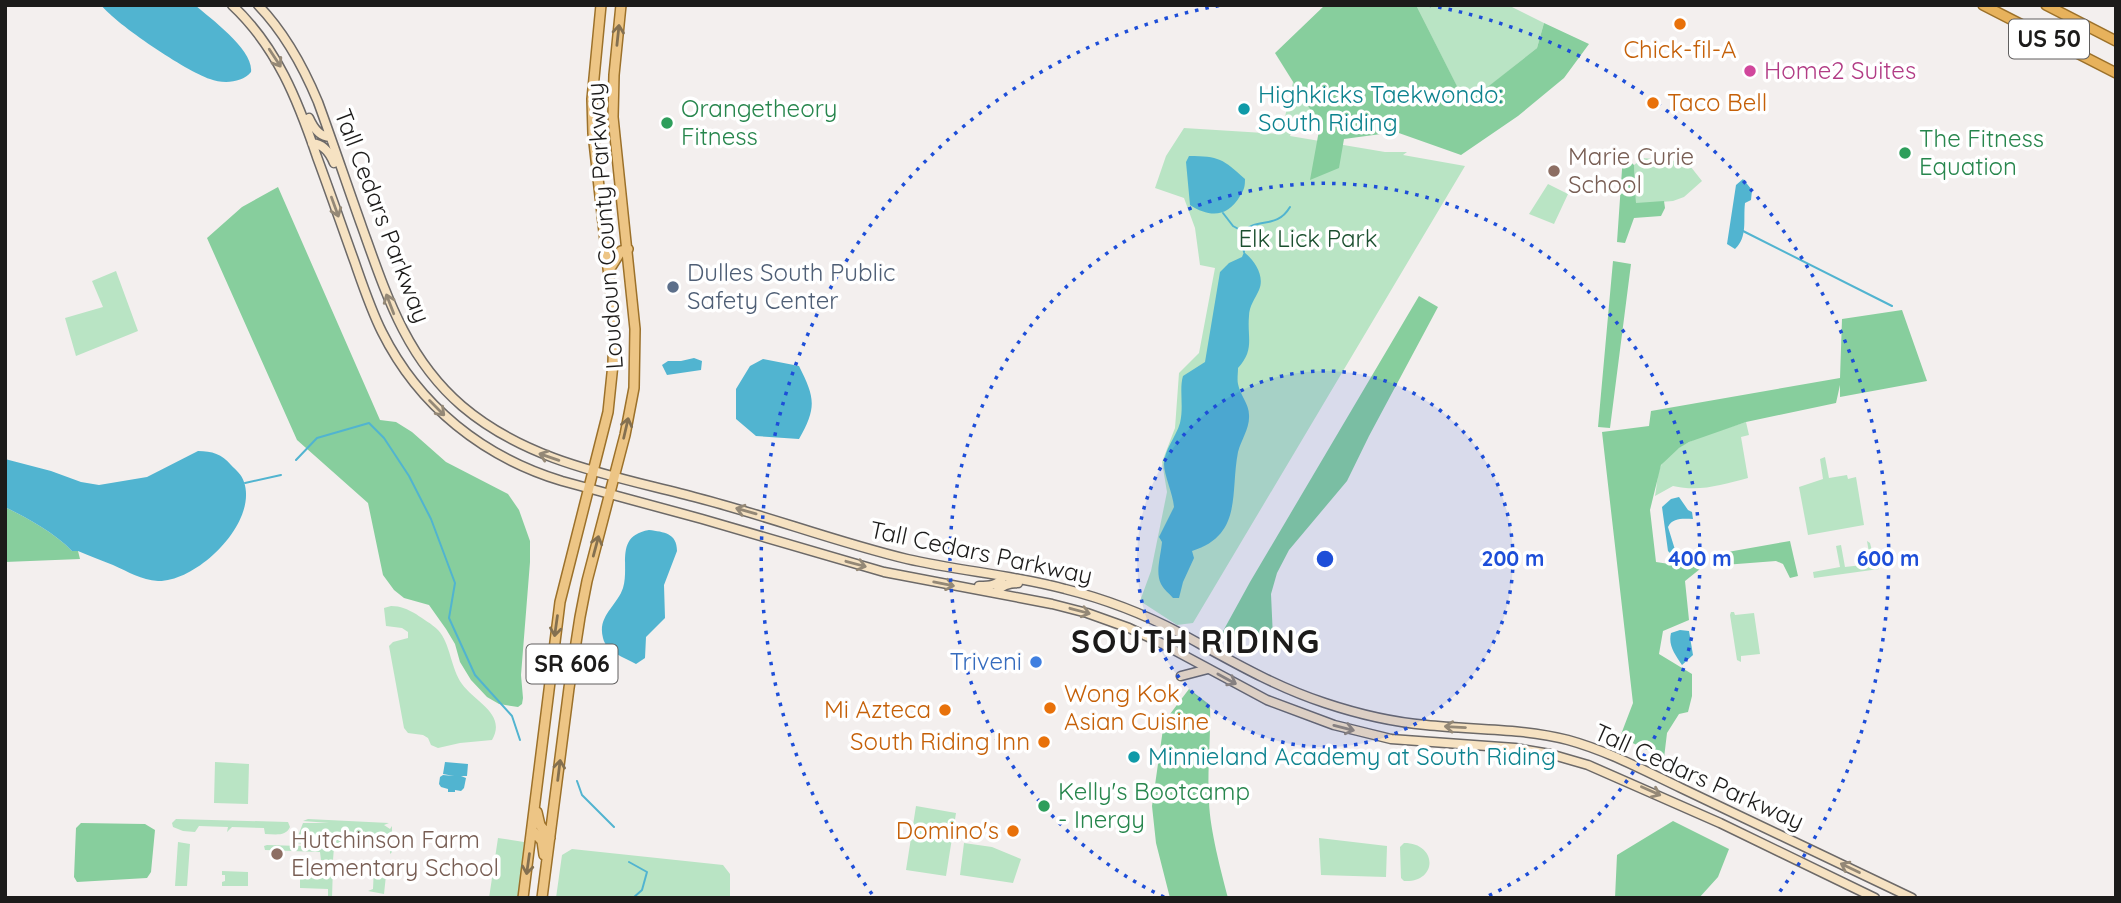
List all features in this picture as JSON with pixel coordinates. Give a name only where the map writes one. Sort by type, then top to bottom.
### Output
[{"type":"highway","name":"US 50","points":[[1983,5],[2116,73]]},
{"type":"highway","name":"US 50","points":[[2046,5],[2116,41]]},
{"type":"main road","name":"Tall Cedars Parkway","points":[[232,5],[266,44],[294,93],[372,309],[392,350],[418,388],[449,420],[484,447],[532,471],[884,572],[1052,604],[1108,620],[1159,642],[1267,700],[1301,715],[1391,739],[1515,748],[1588,765],[1720,823],[1875,898]]},
{"type":"main road","name":"Tall Cedars Parkway","points":[[258,5],[282,33],[318,102],[394,314],[407,340],[436,379],[459,403],[498,433],[534,452],[735,508],[878,552],[1059,587],[1122,607],[1179,632],[1247,671],[1337,707],[1427,726],[1488,729],[1545,736],[1613,755],[1912,898]]},
{"type":"main road","name":"Loudoun County Parkway","points":[[523,898],[560,602],[608,412],[613,364],[614,322],[593,133],[592,99],[601,5]]},
{"type":"main road","name":"Loudoun County Parkway","points":[[542,898],[580,617],[632,405],[636,366],[635,324],[613,117],[621,5]]},
{"type":"main road","points":[[294,93],[302,98],[314,128],[321,135],[330,137]]},
{"type":"main road","points":[[312,143],[319,144],[330,153],[339,177],[346,183]]},
{"type":"main road","points":[[608,271],[621,251],[628,249]]},
{"type":"main road","points":[[965,588],[993,585],[1003,577]]},
{"type":"main road","points":[[996,593],[1008,584],[1028,581]]},
{"type":"main road","points":[[1181,676],[1208,669]]},
{"type":"main road","points":[[535,804],[540,825],[550,838]]},
{"type":"main road","points":[[532,830],[542,841],[546,866]]},
{"type":"green space","points":[[1325,5],[1416,5],[1466,104],[1537,48],[1544,23],[1589,44],[1564,78],[1518,116],[1461,155],[1396,132],[1344,139],[1339,168],[1310,180],[1320,125],[1275,53]]},
{"type":"green space","points":[[1416,5],[1508,5],[1544,23],[1537,48],[1466,105]]},
{"type":"green space","name":"Elk Lick Park","points":[[1293,82],[1321,95],[1315,125],[1292,131],[1290,136],[1385,152],[1407,152],[1403,155],[1465,166],[1193,623],[1177,625],[1140,601],[1151,571],[1167,492],[1162,462],[1175,428],[1179,373],[1199,353],[1215,268],[1200,265],[1195,228],[1184,198],[1155,188],[1166,156],[1184,128],[1281,134]]},
{"type":"green space","points":[[1623,155],[1634,165],[1636,203],[1664,201],[1665,208],[1661,216],[1634,218],[1625,243],[1617,242]]},
{"type":"green space","points":[[1643,158],[1687,162],[1702,181],[1684,197],[1673,201],[1636,204],[1634,165]]},
{"type":"green space","points":[[1548,184],[1568,194],[1554,224],[1529,214]]},
{"type":"green space","points":[[278,187],[380,420],[396,422],[412,432],[446,462],[508,494],[519,510],[530,541],[530,562],[521,675],[523,698],[518,707],[499,704],[487,697],[471,680],[460,662],[455,644],[429,605],[404,598],[394,590],[383,575],[368,503],[297,440],[207,238],[242,207]]},
{"type":"green space","points":[[1613,261],[1631,264],[1610,428],[1598,427]]},
{"type":"green space","points":[[116,271],[138,331],[76,356],[65,318],[103,307],[92,281]]},
{"type":"green space","points":[[1419,296],[1438,307],[1347,481],[1289,550],[1277,573],[1271,594],[1273,638],[1222,633],[1250,582]]},
{"type":"green space","points":[[1902,310],[1927,381],[1840,397],[1840,385],[1836,403],[1746,422],[1689,442],[1661,465],[1650,510],[1656,562],[1676,565],[1700,559],[1700,569],[1685,581],[1689,620],[1663,631],[1659,654],[1692,674],[1692,696],[1688,712],[1679,714],[1667,733],[1664,758],[1620,737],[1633,703],[1602,432],[1649,426],[1651,411],[1840,378],[1842,319]]},
{"type":"green space","points":[[1746,422],[1749,435],[1741,437],[1748,478],[1701,488],[1673,486],[1655,496],[1660,467],[1670,455],[1700,437]]},
{"type":"green space","points":[[1825,457],[1829,478],[1847,475],[1848,479],[1856,477],[1864,525],[1808,535],[1799,487],[1823,479],[1820,459]]},
{"type":"green space","points":[[5,507],[49,532],[72,551],[78,551],[80,559],[5,562]]},
{"type":"green space","points":[[1790,541],[1798,576],[1790,578],[1783,564],[1776,561],[1724,565],[1722,553]]},
{"type":"green space","points":[[1867,541],[1870,543],[1875,563],[1879,563],[1879,569],[1814,578],[1813,572],[1840,567],[1836,546],[1841,545],[1845,567],[1871,564]]},
{"type":"green space","points":[[391,606],[416,614],[442,635],[462,684],[493,716],[496,731],[492,740],[438,748],[431,745],[423,735],[408,733],[404,728],[389,646],[393,642],[408,638],[408,632],[402,628],[386,626],[384,608]]},
{"type":"green space","points":[[1731,612],[1735,615],[1754,613],[1760,654],[1741,656],[1741,662],[1737,660]]},
{"type":"green space","points":[[1189,689],[1210,705],[1210,813],[1228,898],[1170,898],[1156,843],[1152,806],[1164,722]]},
{"type":"green space","points":[[215,762],[249,764],[248,804],[214,803]]},
{"type":"green space","points":[[916,806],[956,813],[946,876],[906,870]]},
{"type":"green space","points":[[176,819],[288,822],[290,827],[279,834],[265,834],[264,828],[232,827],[227,832],[228,827],[199,826],[195,832],[173,827],[172,823]]},
{"type":"green space","points":[[308,819],[389,823],[384,825],[390,829],[392,826],[392,852],[390,854],[390,848],[290,843],[298,836],[303,823],[329,823],[303,821]]},
{"type":"green space","points":[[1673,821],[1729,849],[1718,877],[1699,898],[1615,898],[1617,855]]},
{"type":"green space","points":[[81,823],[145,824],[155,830],[151,872],[147,878],[77,882],[74,877],[76,828]]},
{"type":"green space","points":[[498,838],[524,842],[519,898],[489,898]]},
{"type":"green space","points":[[1319,838],[1387,846],[1386,877],[1321,875]]},
{"type":"green space","points":[[178,842],[190,844],[187,886],[175,886]]},
{"type":"green space","points":[[964,843],[992,847],[1021,859],[1013,883],[960,875]]},
{"type":"green space","points":[[1404,843],[1423,849],[1428,856],[1428,870],[1415,880],[1404,881],[1401,878],[1400,847]]},
{"type":"green space","points":[[264,846],[334,847],[333,860],[321,860],[320,852],[265,850]]},
{"type":"green space","points":[[572,849],[723,865],[730,874],[730,898],[556,898],[562,855]]},
{"type":"green space","points":[[321,864],[333,866],[332,898],[328,898],[328,889],[300,888],[300,873],[320,874]]},
{"type":"green space","points":[[369,864],[387,866],[384,894],[368,891],[373,889],[374,867]]},
{"type":"green space","points":[[222,871],[248,872],[248,886],[222,886],[225,875],[222,875]]},
{"type":"water","points":[[101,5],[195,5],[239,45],[250,63],[251,72],[238,80],[226,82],[215,81],[199,74],[136,35]]},
{"type":"water","points":[[1189,156],[1220,160],[1245,179],[1242,192],[1230,208],[1224,212],[1211,213],[1190,205],[1186,162]]},
{"type":"water","points":[[1743,179],[1752,190],[1751,200],[1745,203],[1742,239],[1735,249],[1727,244],[1736,185]]},
{"type":"water","points":[[1244,252],[1258,269],[1261,285],[1249,312],[1247,355],[1238,368],[1238,384],[1248,407],[1249,420],[1238,452],[1231,511],[1220,535],[1192,551],[1194,558],[1179,598],[1173,598],[1162,586],[1158,574],[1162,542],[1159,537],[1174,507],[1164,468],[1165,459],[1180,423],[1183,376],[1205,362],[1220,272],[1229,263],[1242,257]]},
{"type":"water","points":[[694,358],[702,361],[701,370],[667,375],[662,365],[668,361]]},
{"type":"water","points":[[763,359],[799,366],[804,377],[812,402],[809,419],[799,439],[756,436],[736,419],[736,389],[750,366]]},
{"type":"water","points":[[198,451],[216,454],[228,461],[243,479],[246,498],[242,515],[221,547],[190,572],[173,579],[146,579],[78,551],[72,551],[49,532],[5,507],[5,459],[99,485],[147,477]]},
{"type":"water","points":[[1679,497],[1692,512],[1693,519],[1676,520],[1668,527],[1676,553],[1671,554],[1668,551],[1662,507],[1671,499]]},
{"type":"water","points":[[649,530],[672,537],[677,551],[664,585],[665,618],[646,637],[645,658],[636,664],[608,647],[602,630],[605,617],[623,588],[627,545],[638,533]]},
{"type":"water","points":[[1689,631],[1693,655],[1682,665],[1670,642],[1671,633]]},
{"type":"water","points":[[445,762],[468,764],[467,776],[461,776],[466,778],[461,791],[448,792],[448,789],[439,784],[443,775],[454,776],[443,774]]},
{"type":"waterway","points":[[1244,252],[1241,236],[1246,229],[1278,219],[1290,207]]},
{"type":"waterway","points":[[1223,213],[1233,226],[1242,231]]},
{"type":"waterway","points":[[1743,231],[1892,306]]},
{"type":"waterway","points":[[296,460],[317,438],[369,423],[384,438],[409,476],[431,519],[455,583],[449,618],[475,675],[512,716],[520,740]]},
{"type":"waterway","points":[[245,483],[281,475]]},
{"type":"waterway","points":[[577,781],[582,795],[614,827]]},
{"type":"waterway","points":[[629,862],[647,872],[642,890],[633,898]]},
{"type":"place","name":"Chick-fil-A","points":[[1680,24]]},
{"type":"place","name":"Home2 Suites","points":[[1750,71]]},
{"type":"place","name":"Taco Bell","points":[[1653,103]]},
{"type":"place","name":"Highkicks Taekwondo: South Riding","points":[[1244,109]]},
{"type":"place","name":"Orangetheory Fitness","points":[[667,123]]},
{"type":"place","name":"The Fitness Equation","points":[[1905,153]]},
{"type":"place","name":"Marie Curie School","points":[[1554,171]]},
{"type":"place","name":"Dulles South Public Safety Center","points":[[673,287]]},
{"type":"place","name":"Triveni","points":[[1036,662]]},
{"type":"place","name":"Wong Kok Asian Cuisine","points":[[1050,708]]},
{"type":"place","name":"Mi Azteca","points":[[945,710]]},
{"type":"place","name":"South Riding Inn","points":[[1044,742]]},
{"type":"place","name":"Minnieland Academy at South Riding","points":[[1134,757]]},
{"type":"place","name":"Kelly's Bootcamp - Inergy","points":[[1044,806]]},
{"type":"place","name":"Domino's","points":[[1013,831]]},
{"type":"place","name":"Hutchinson Farm Elementary School","points":[[277,854]]},
{"type":"district","name":"SOUTH RIDING","points":[[1196,642]]}]
